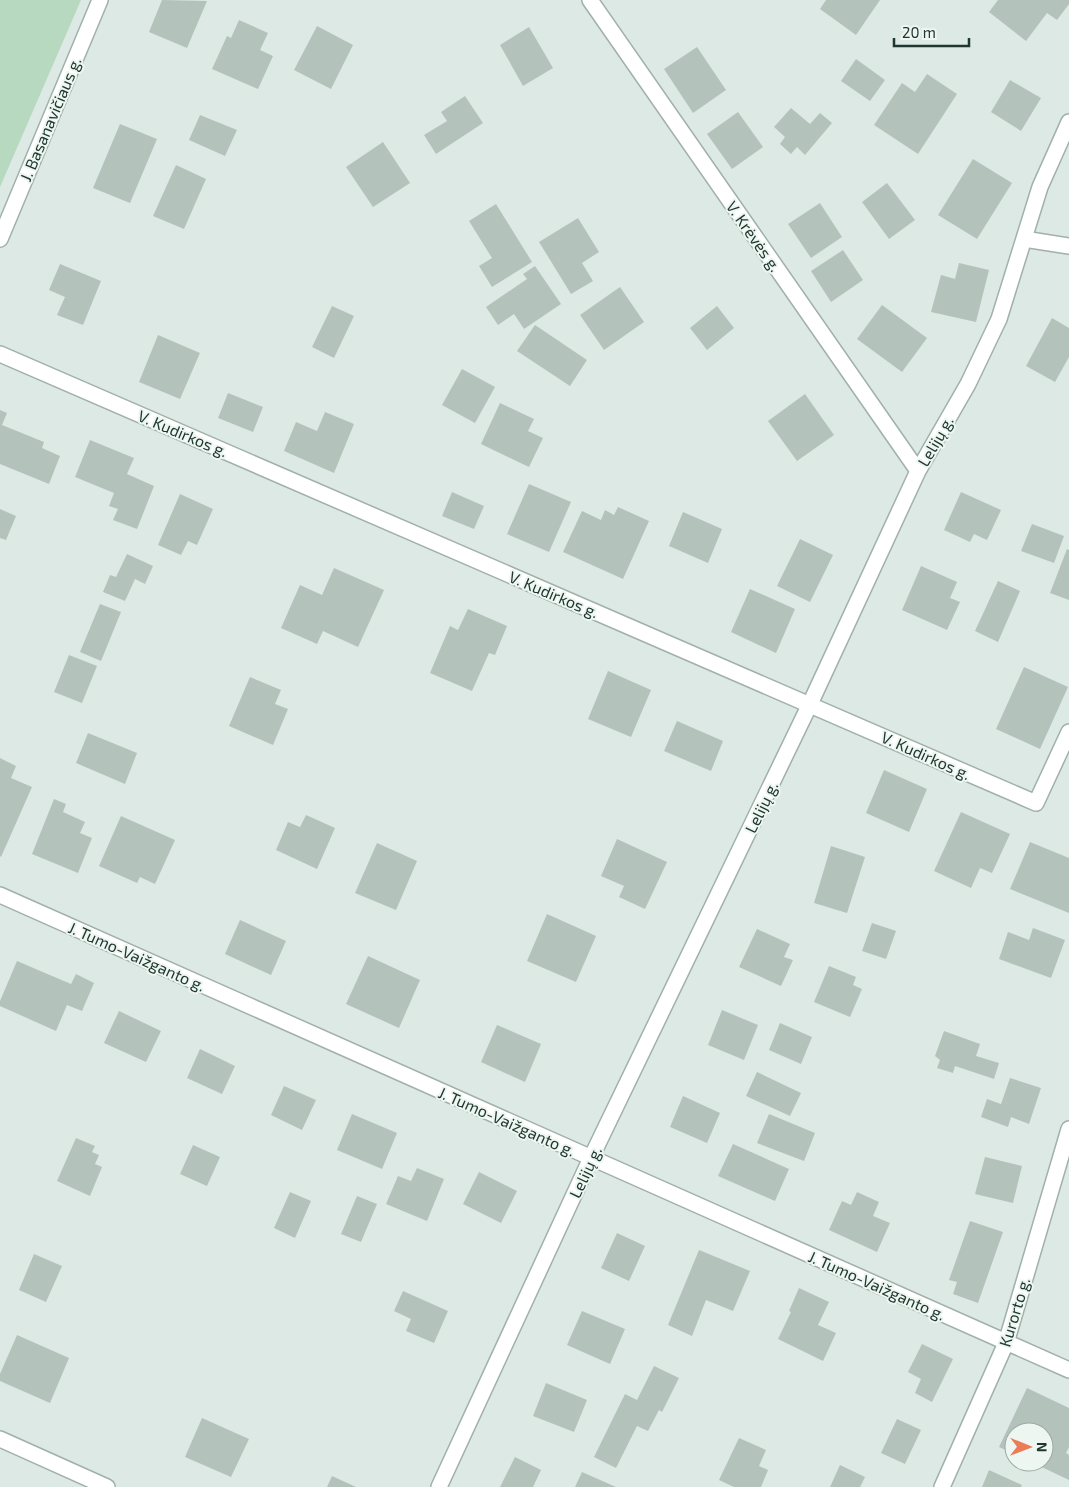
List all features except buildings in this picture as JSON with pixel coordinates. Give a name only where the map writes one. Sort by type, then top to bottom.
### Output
[{"type":"street","name":"J. Basanavičiaus g.","points":[[0,239],[100,0]]},
{"type":"street","name":"V. Krėvės g.","points":[[590,0],[918,472]]},
{"type":"street","name":"Lelijų g.","points":[[439,1487],[591,1158],[810,704],[918,472],[968,384],[999,319],[1040,187],[1069,122]]},
{"type":"street","points":[[1024,238],[1069,246]]},
{"type":"street","name":"V. Kudirkos g.","points":[[0,354],[810,704],[1036,804],[1069,732]]},
{"type":"street","name":"J. Tumo-Vaižganto g.","points":[[0,895],[1069,1370]]},
{"type":"street","name":"Kurorto g.","points":[[942,1487],[1006,1343],[1069,1130]]},
{"type":"street","points":[[0,1439],[107,1487]]},
{"type":"green space","points":[[0,0],[81,0],[0,187]]}]
